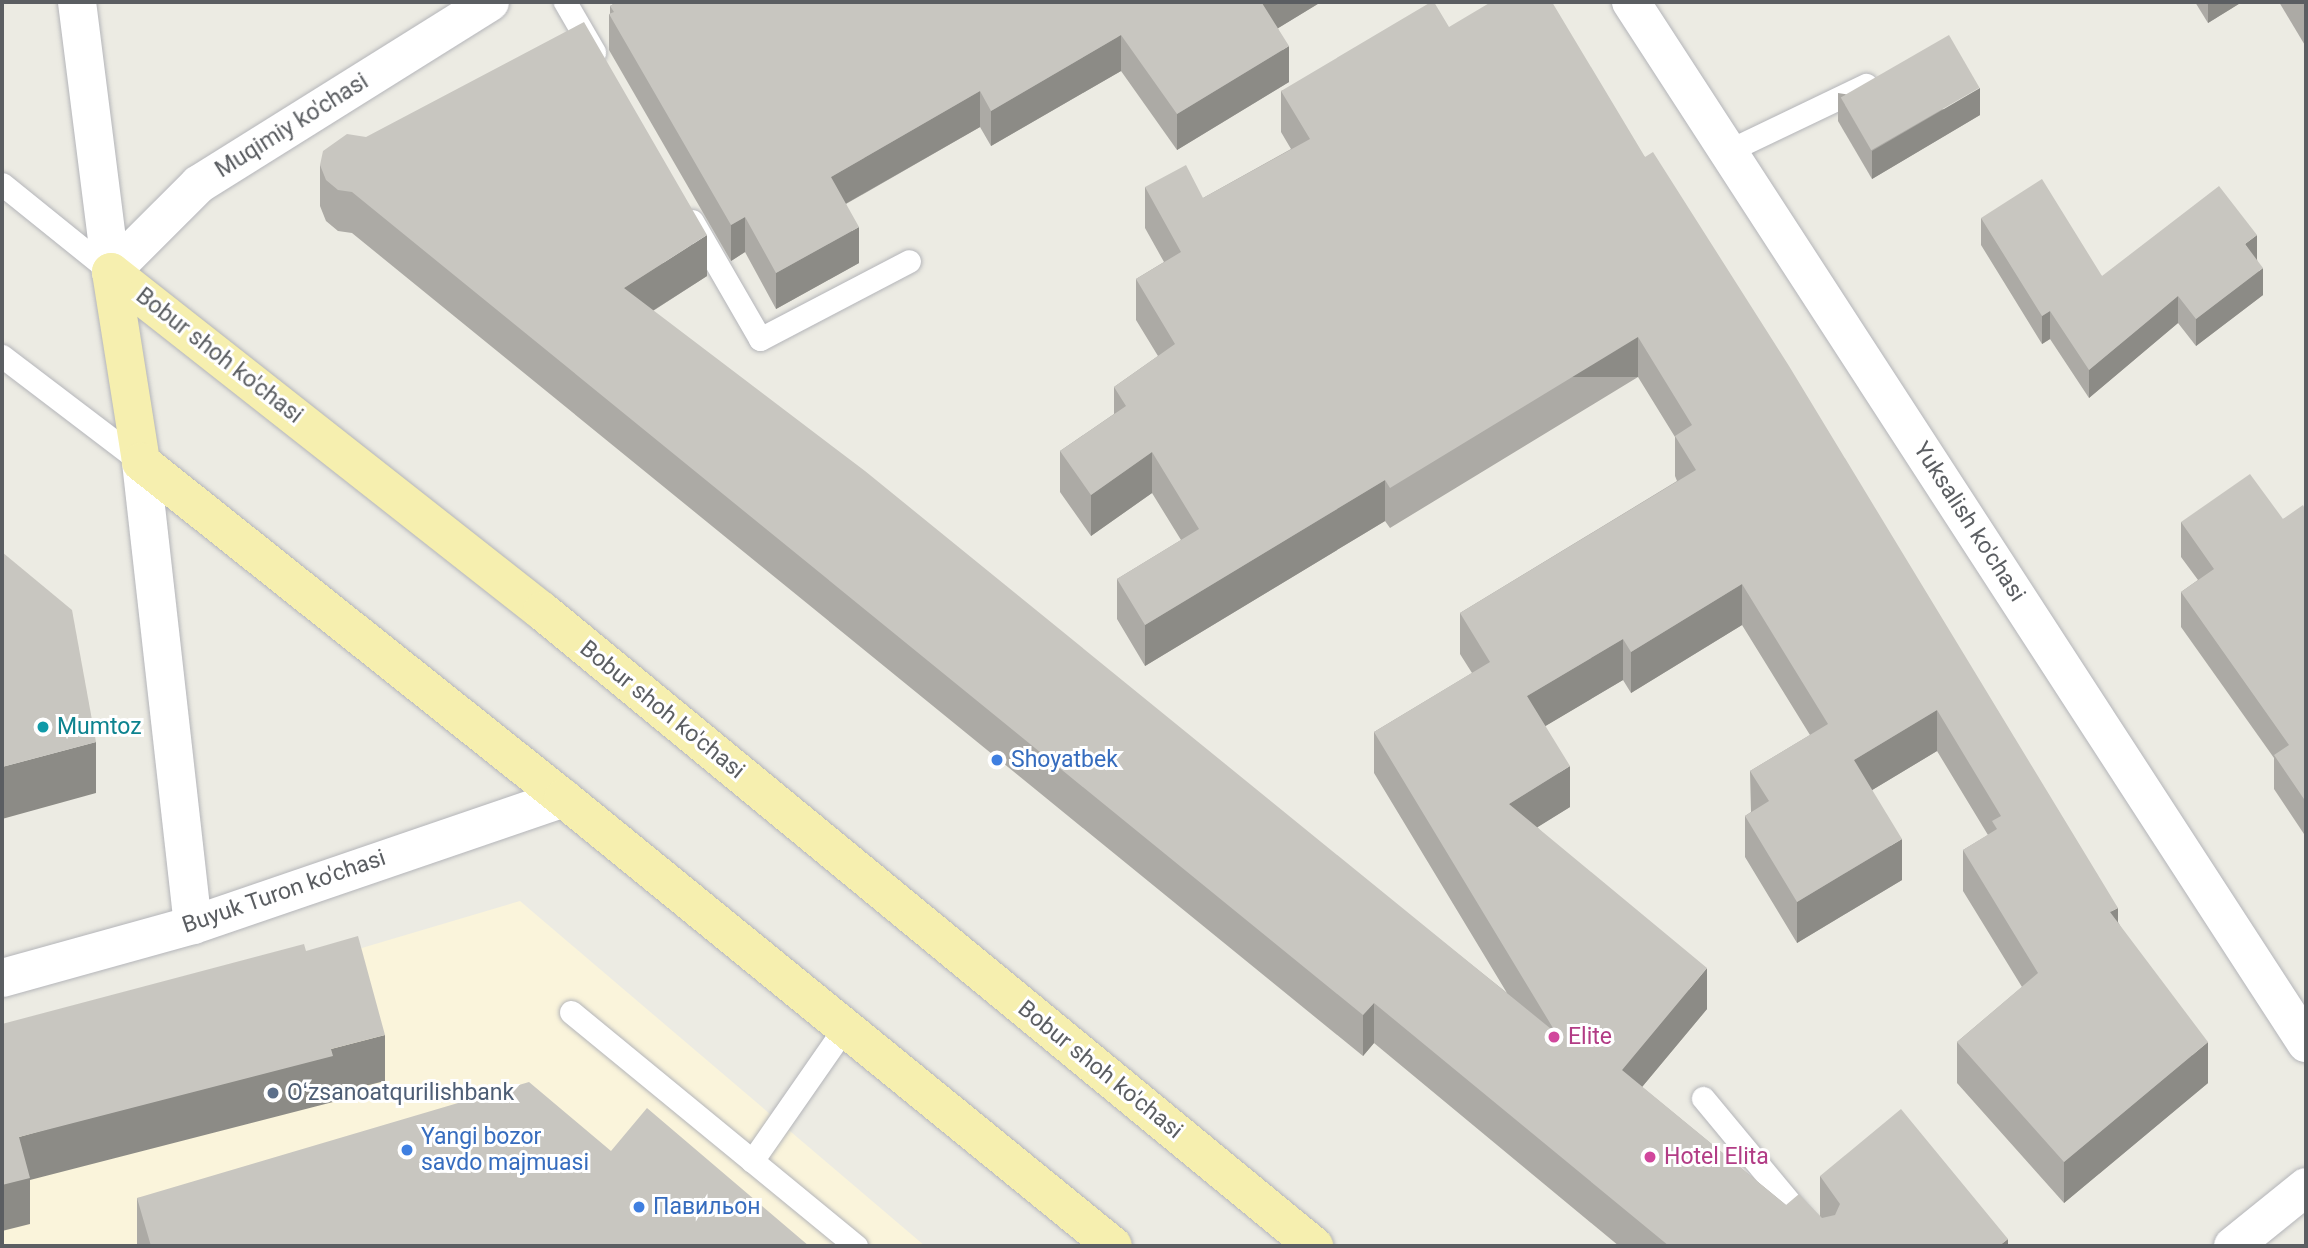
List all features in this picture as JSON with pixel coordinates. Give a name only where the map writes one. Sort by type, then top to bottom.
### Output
[{"type":"main road","points":[[111,272],[141,462],[563,797],[1113,1246]]},
{"type":"main road","name":"Bobur shoh ko'chasi","points":[[111,272],[542,611],[1314,1246]]},
{"type":"street","points":[[77,2],[111,272]]},
{"type":"street","name":"Muqimiy ko'chasi","points":[[111,272],[199,184],[490,2]]},
{"type":"street","name":"Yuksalish ko'chasi","points":[[1631,2],[2306,1043]]},
{"type":"street","points":[[141,462],[193,925]]},
{"type":"street","name":"Buyuk Turon ko'chasi","points":[[2,978],[193,925],[563,797]]},
{"type":"street","points":[[2233,1246],[2306,1187]]},
{"type":"lane","points":[[565,2],[607,74]]},
{"type":"lane","points":[[1728,151],[1887,75]]},
{"type":"lane","name":"Bobur shoh ko'chasi","points":[[2,184],[111,272]]},
{"type":"lane","points":[[683,206],[760,339],[909,261]]},
{"type":"lane","points":[[2,356],[141,462]]},
{"type":"lane","points":[[571,1012],[856,1246]]},
{"type":"lane","points":[[752,1161],[845,1027]]},
{"type":"lane","points":[[1703,1098],[1826,1246]]},
{"type":"shaded area","name":"Yangi bozor savdo majmuasi","points":[[520,901],[925,1246],[2,1246],[2,1055]]},
{"type":"building","points":[[617,2],[1264,2],[1262,3],[1289,46],[1177,114],[1121,35],[991,111],[980,91],[831,177],[859,227],[776,273],[745,217],[731,225],[609,14],[614,12],[610,6]]},
{"type":"building","points":[[1434,2],[1449,27],[1491,2],[1552,2],[1645,157],[1653,152],[1789,366],[2118,908],[2110,912],[2208,1042],[2064,1162],[1957,1042],[2038,973],[1963,850],[1997,829],[1992,821],[2001,816],[1937,710],[1854,760],[1902,839],[1797,902],[1745,816],[1769,801],[1750,771],[1828,724],[1742,584],[1631,652],[1623,639],[1527,696],[1570,766],[1509,804],[1707,968],[1622,1070],[1786,1205],[1799,1194],[1822,1218],[1835,1215],[1840,1204],[1820,1176],[1901,1109],[2008,1239],[1999,1246],[1669,1246],[1374,1003],[1363,1015],[352,192],[338,190],[326,180],[320,165],[323,151],[347,134],[366,137],[584,22],[707,235],[624,288],[865,471],[1556,1033],[1374,732],[1490,662],[1460,613],[1696,470],[1675,436],[1692,425],[1638,337],[1390,488],[1385,480],[1145,625],[1117,579],[1199,529],[1152,452],[1091,495],[1060,451],[1126,406],[1114,387],[1175,344],[1136,279],[1181,252],[1145,187],[1186,165],[1203,198],[1310,139],[1281,91]]},
{"type":"building","points":[[1949,35],[1980,88],[1871,150],[1841,98]]},
{"type":"building","points":[[2042,179],[2102,276],[2219,186],[2257,235],[2245,244],[2263,268],[2196,319],[2178,296],[2089,370],[2050,311],[2042,316],[1981,218]]},
{"type":"building","points":[[2250,474],[2283,519],[2303,505],[2306,511],[2306,802],[2274,755],[2289,745],[2181,592],[2214,569],[2181,522]]},
{"type":"building","name":"Mumtoz","points":[[2,552],[72,610],[96,742],[2,767]]},
{"type":"building","points":[[358,936],[385,1035],[331,1049],[333,1056],[19,1137],[30,1178],[2,1185],[2,1024],[304,944],[306,951]]},
{"type":"building","points":[[529,1082],[611,1151],[647,1108],[809,1246],[151,1246],[137,1198]]},
{"type":"place","name":"Mumtoz","points":[[43,727]]},
{"type":"place","name":"Shoyatbek","points":[[997,760]]},
{"type":"place","name":"Elite","points":[[1554,1037]]},
{"type":"place","name":"Oʻzsanoatqurilishbank","points":[[273,1093]]},
{"type":"place","name":"Yangi bozor savdo majmuasi","points":[[407,1150]]},
{"type":"place","name":"Hotel Elita","points":[[1650,1157]]},
{"type":"place","name":"Павильон","points":[[639,1207]]}]
